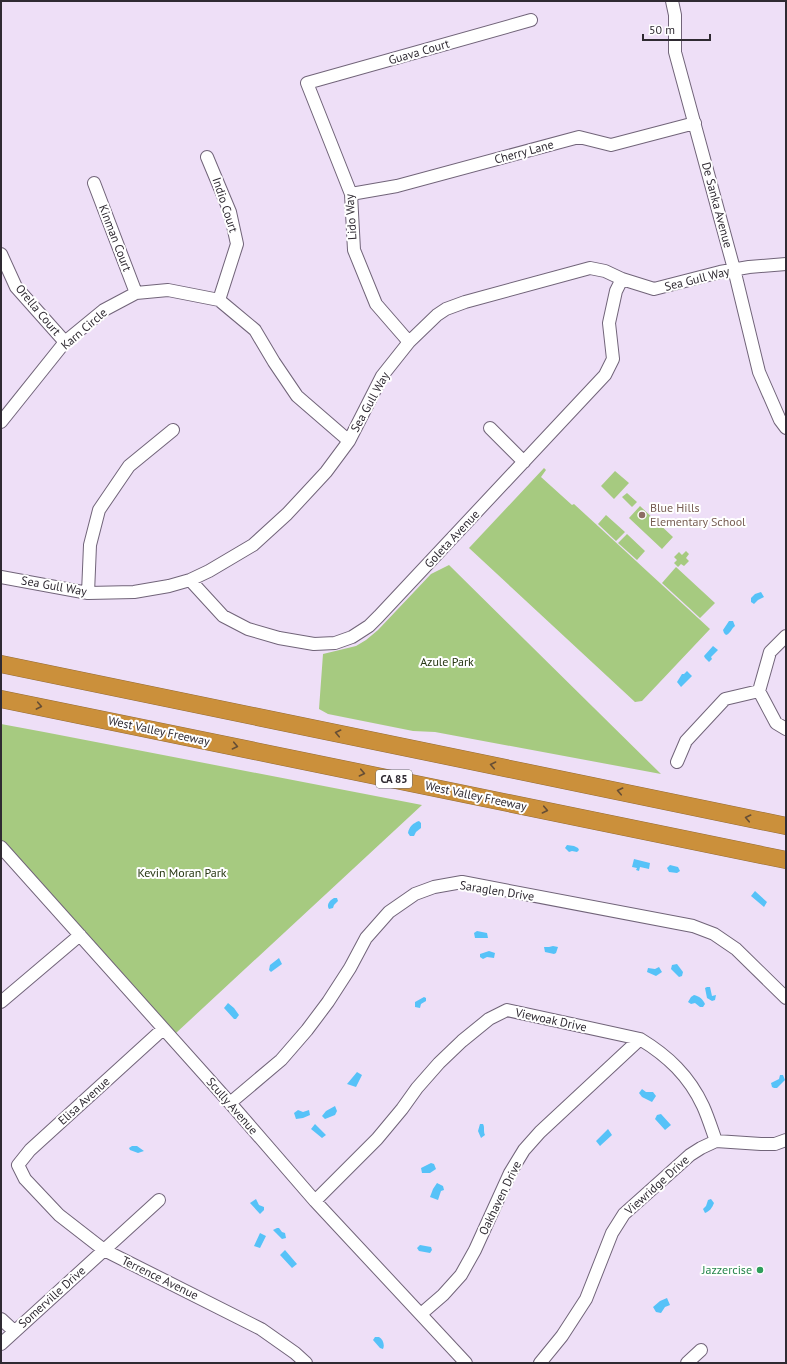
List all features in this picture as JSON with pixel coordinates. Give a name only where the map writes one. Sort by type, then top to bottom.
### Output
[{"type":"highway","points":[[1,664],[786,826]]},
{"type":"highway","name":"West Valley Freeway","points":[[1,699],[786,860]]},
{"type":"street","name":"De Sanka Avenue","points":[[672,1],[675,15],[675,52],[696,124],[759,372],[780,420],[786,428]]},
{"type":"street","name":"Guava Court","points":[[307,83],[532,20]]},
{"type":"street","name":"Lido Way","points":[[307,83],[351,194],[354,250],[376,304],[410,342]]},
{"type":"street","name":"Cherry Lane","points":[[351,194],[398,186],[579,137],[611,145],[696,124]]},
{"type":"street","name":"Indio Court","points":[[208,157],[230,212],[237,244],[219,300]]},
{"type":"street","name":"Kinman Court","points":[[94,183],[136,294]]},
{"type":"street","name":"Orella Court","points":[[1,254],[16,287],[66,342]]},
{"type":"street","name":"Sea Gull Way","points":[[1,577],[88,593],[134,592],[169,586],[190,580],[209,571],[253,545],[287,514],[326,472],[349,442],[382,376],[410,342],[437,314],[446,309],[465,302],[590,268],[605,271],[622,279],[654,289],[720,272],[786,264]]},
{"type":"street","name":"Goleta Avenue","points":[[190,580],[223,616],[248,629],[279,638],[314,644],[335,643],[352,637],[369,626],[605,375],[613,359],[609,323],[616,291],[622,279]]},
{"type":"street","name":"Karn Circle","points":[[1,422],[66,342],[104,310],[136,294],[168,290],[219,300],[255,330],[297,396],[349,442]]},
{"type":"street","points":[[490,428],[524,462]]},
{"type":"street","points":[[88,593],[90,545],[99,510],[129,466],[173,430]]},
{"type":"street","points":[[786,636],[770,652],[758,690],[776,723],[786,729]]},
{"type":"street","points":[[677,762],[686,741],[724,699],[758,690]]},
{"type":"street","name":"Scully Avenue","points":[[1,847],[230,1102],[315,1201],[466,1363]]},
{"type":"street","name":"Saraglen Drive","points":[[230,1102],[281,1060],[307,1030],[328,1002],[350,968],[366,938],[389,912],[415,894],[434,887],[462,882],[693,926],[714,934],[736,949],[786,998]]},
{"type":"street","points":[[1,1002],[80,935]]},
{"type":"street","name":"Viewoak Drive","points":[[315,1201],[377,1140],[402,1110],[417,1088],[439,1063],[462,1041],[489,1019],[508,1010],[640,1039],[659,1051],[692,1085],[703,1107],[716,1142]]},
{"type":"street","name":"Elisa Avenue","points":[[25,1179],[18,1165],[30,1150],[163,1029]]},
{"type":"street","name":"Oakhaven Drive","points":[[421,1314],[461,1275],[475,1250],[510,1173],[524,1150],[540,1132],[640,1039]]},
{"type":"street","name":"Viewridge Drive","points":[[540,1363],[553,1349],[586,1299],[612,1233],[624,1214],[690,1155],[701,1148],[716,1142],[775,1144],[786,1140]]},
{"type":"street","name":"Terrence Avenue","points":[[25,1179],[59,1215],[104,1250],[261,1329],[295,1353],[306,1363]]},
{"type":"street","name":"Somerville Drive","points":[[1,1344],[159,1200]]},
{"type":"street","points":[[1,1319],[14,1331]]},
{"type":"street","points":[[687,1363],[701,1350]]},
{"type":"green space","points":[[544,468],[546,470],[541,477],[572,505],[574,504],[710,629],[642,701],[635,702],[469,548]]},
{"type":"green space","points":[[615,471],[629,483],[614,499],[601,486]]},
{"type":"green space","points":[[627,493],[637,502],[632,507],[622,497]]},
{"type":"green space","points":[[640,506],[673,537],[662,549],[629,518]]},
{"type":"green space","points":[[606,515],[625,532],[616,541],[598,524]]},
{"type":"green space","points":[[627,534],[645,551],[637,560],[618,543]]},
{"type":"green space","points":[[686,551],[689,554],[686,558],[689,561],[684,566],[681,564],[678,567],[674,563],[677,560],[674,557],[679,552],[682,555]]},
{"type":"green space","name":"Azule Park","points":[[449,565],[661,774],[435,732],[413,731],[328,714],[319,709],[323,654],[356,646],[366,640],[378,630],[431,574]]},
{"type":"green space","points":[[676,567],[715,603],[700,618],[662,583]]},
{"type":"green space","name":"Kevin Moran Park","points":[[1,724],[422,805],[176,1033],[1,842]]},
{"type":"water","points":[[761,592],[764,597],[754,604],[751,602],[751,598],[755,594]]},
{"type":"water","points":[[729,621],[733,621],[735,626],[726,635],[723,630]]},
{"type":"water","points":[[713,646],[718,650],[711,657],[712,659],[709,662],[704,656]]},
{"type":"water","points":[[687,671],[692,676],[681,687],[677,682],[682,674]]},
{"type":"water","points":[[419,821],[421,823],[421,828],[414,836],[410,836],[408,833],[410,827]]},
{"type":"water","points":[[567,845],[574,846],[579,850],[577,852],[569,852],[565,848]]},
{"type":"water","points":[[634,859],[650,863],[649,869],[640,867],[639,871],[636,870],[637,868],[632,867]]},
{"type":"water","points":[[670,865],[678,867],[680,871],[677,873],[669,872],[667,868]]},
{"type":"water","points":[[755,891],[767,902],[764,907],[751,896]]},
{"type":"water","points":[[334,898],[337,898],[338,901],[333,908],[329,909],[329,903]]},
{"type":"water","points":[[477,931],[487,933],[488,938],[475,938],[474,933]]},
{"type":"water","points":[[544,947],[558,947],[556,953],[545,952]]},
{"type":"water","points":[[489,951],[495,953],[494,958],[487,957],[483,959],[480,957],[480,954]]},
{"type":"water","points":[[279,958],[282,964],[271,972],[269,970],[270,965]]},
{"type":"water","points":[[677,964],[683,972],[682,976],[679,977],[671,969],[672,965]]},
{"type":"water","points":[[659,967],[662,972],[656,976],[647,972],[648,968],[655,969]]},
{"type":"water","points":[[710,987],[712,996],[716,995],[715,1000],[712,1001],[707,998],[705,988]]},
{"type":"water","points":[[694,995],[703,1001],[705,1004],[703,1007],[700,1007],[695,1003],[691,1004],[688,1002]]},
{"type":"water","points":[[424,997],[426,998],[426,1001],[421,1004],[420,1008],[415,1007],[415,1002]]},
{"type":"water","points":[[228,1003],[239,1015],[236,1019],[234,1019],[224,1008]]},
{"type":"water","points":[[357,1072],[362,1075],[356,1087],[347,1084]]},
{"type":"water","points":[[780,1075],[783,1075],[785,1080],[777,1088],[772,1087],[771,1083],[779,1079]]},
{"type":"water","points":[[642,1089],[646,1092],[653,1092],[656,1096],[652,1102],[642,1097],[639,1093]]},
{"type":"water","points":[[335,1106],[337,1111],[335,1115],[325,1119],[322,1116],[326,1111]]},
{"type":"water","points":[[298,1110],[303,1112],[309,1110],[310,1115],[296,1119],[294,1113]]},
{"type":"water","points":[[661,1114],[671,1125],[665,1130],[655,1119],[657,1115]]},
{"type":"water","points":[[315,1124],[326,1135],[322,1138],[311,1129]]},
{"type":"water","points":[[480,1124],[484,1125],[485,1135],[481,1138],[478,1131]]},
{"type":"water","points":[[608,1129],[612,1135],[600,1146],[596,1141]]},
{"type":"water","points":[[132,1146],[137,1146],[144,1151],[138,1153],[130,1150],[129,1148]]},
{"type":"water","points":[[431,1163],[434,1164],[436,1169],[430,1173],[422,1173],[421,1168]]},
{"type":"water","points":[[437,1183],[443,1186],[444,1190],[441,1191],[438,1200],[430,1197]]},
{"type":"water","points":[[256,1199],[259,1205],[264,1207],[264,1210],[260,1214],[250,1203]]},
{"type":"water","points":[[711,1199],[714,1203],[712,1208],[705,1213],[703,1209],[708,1200]]},
{"type":"water","points":[[277,1228],[285,1233],[286,1238],[282,1239],[273,1230]]},
{"type":"water","points":[[260,1233],[266,1236],[260,1248],[254,1246]]},
{"type":"water","points":[[420,1245],[431,1247],[432,1250],[430,1253],[419,1251],[417,1248]]},
{"type":"water","points":[[285,1250],[297,1264],[292,1268],[280,1255]]},
{"type":"water","points":[[667,1298],[670,1305],[665,1307],[661,1313],[656,1312],[653,1307],[660,1301]]},
{"type":"water","points":[[375,1337],[382,1339],[384,1344],[383,1349],[380,1348],[373,1340]]},
{"type":"place","name":"Blue Hills Elementary School","points":[[642,515]]},
{"type":"place","name":"Jazzercise","points":[[760,1270]]}]
